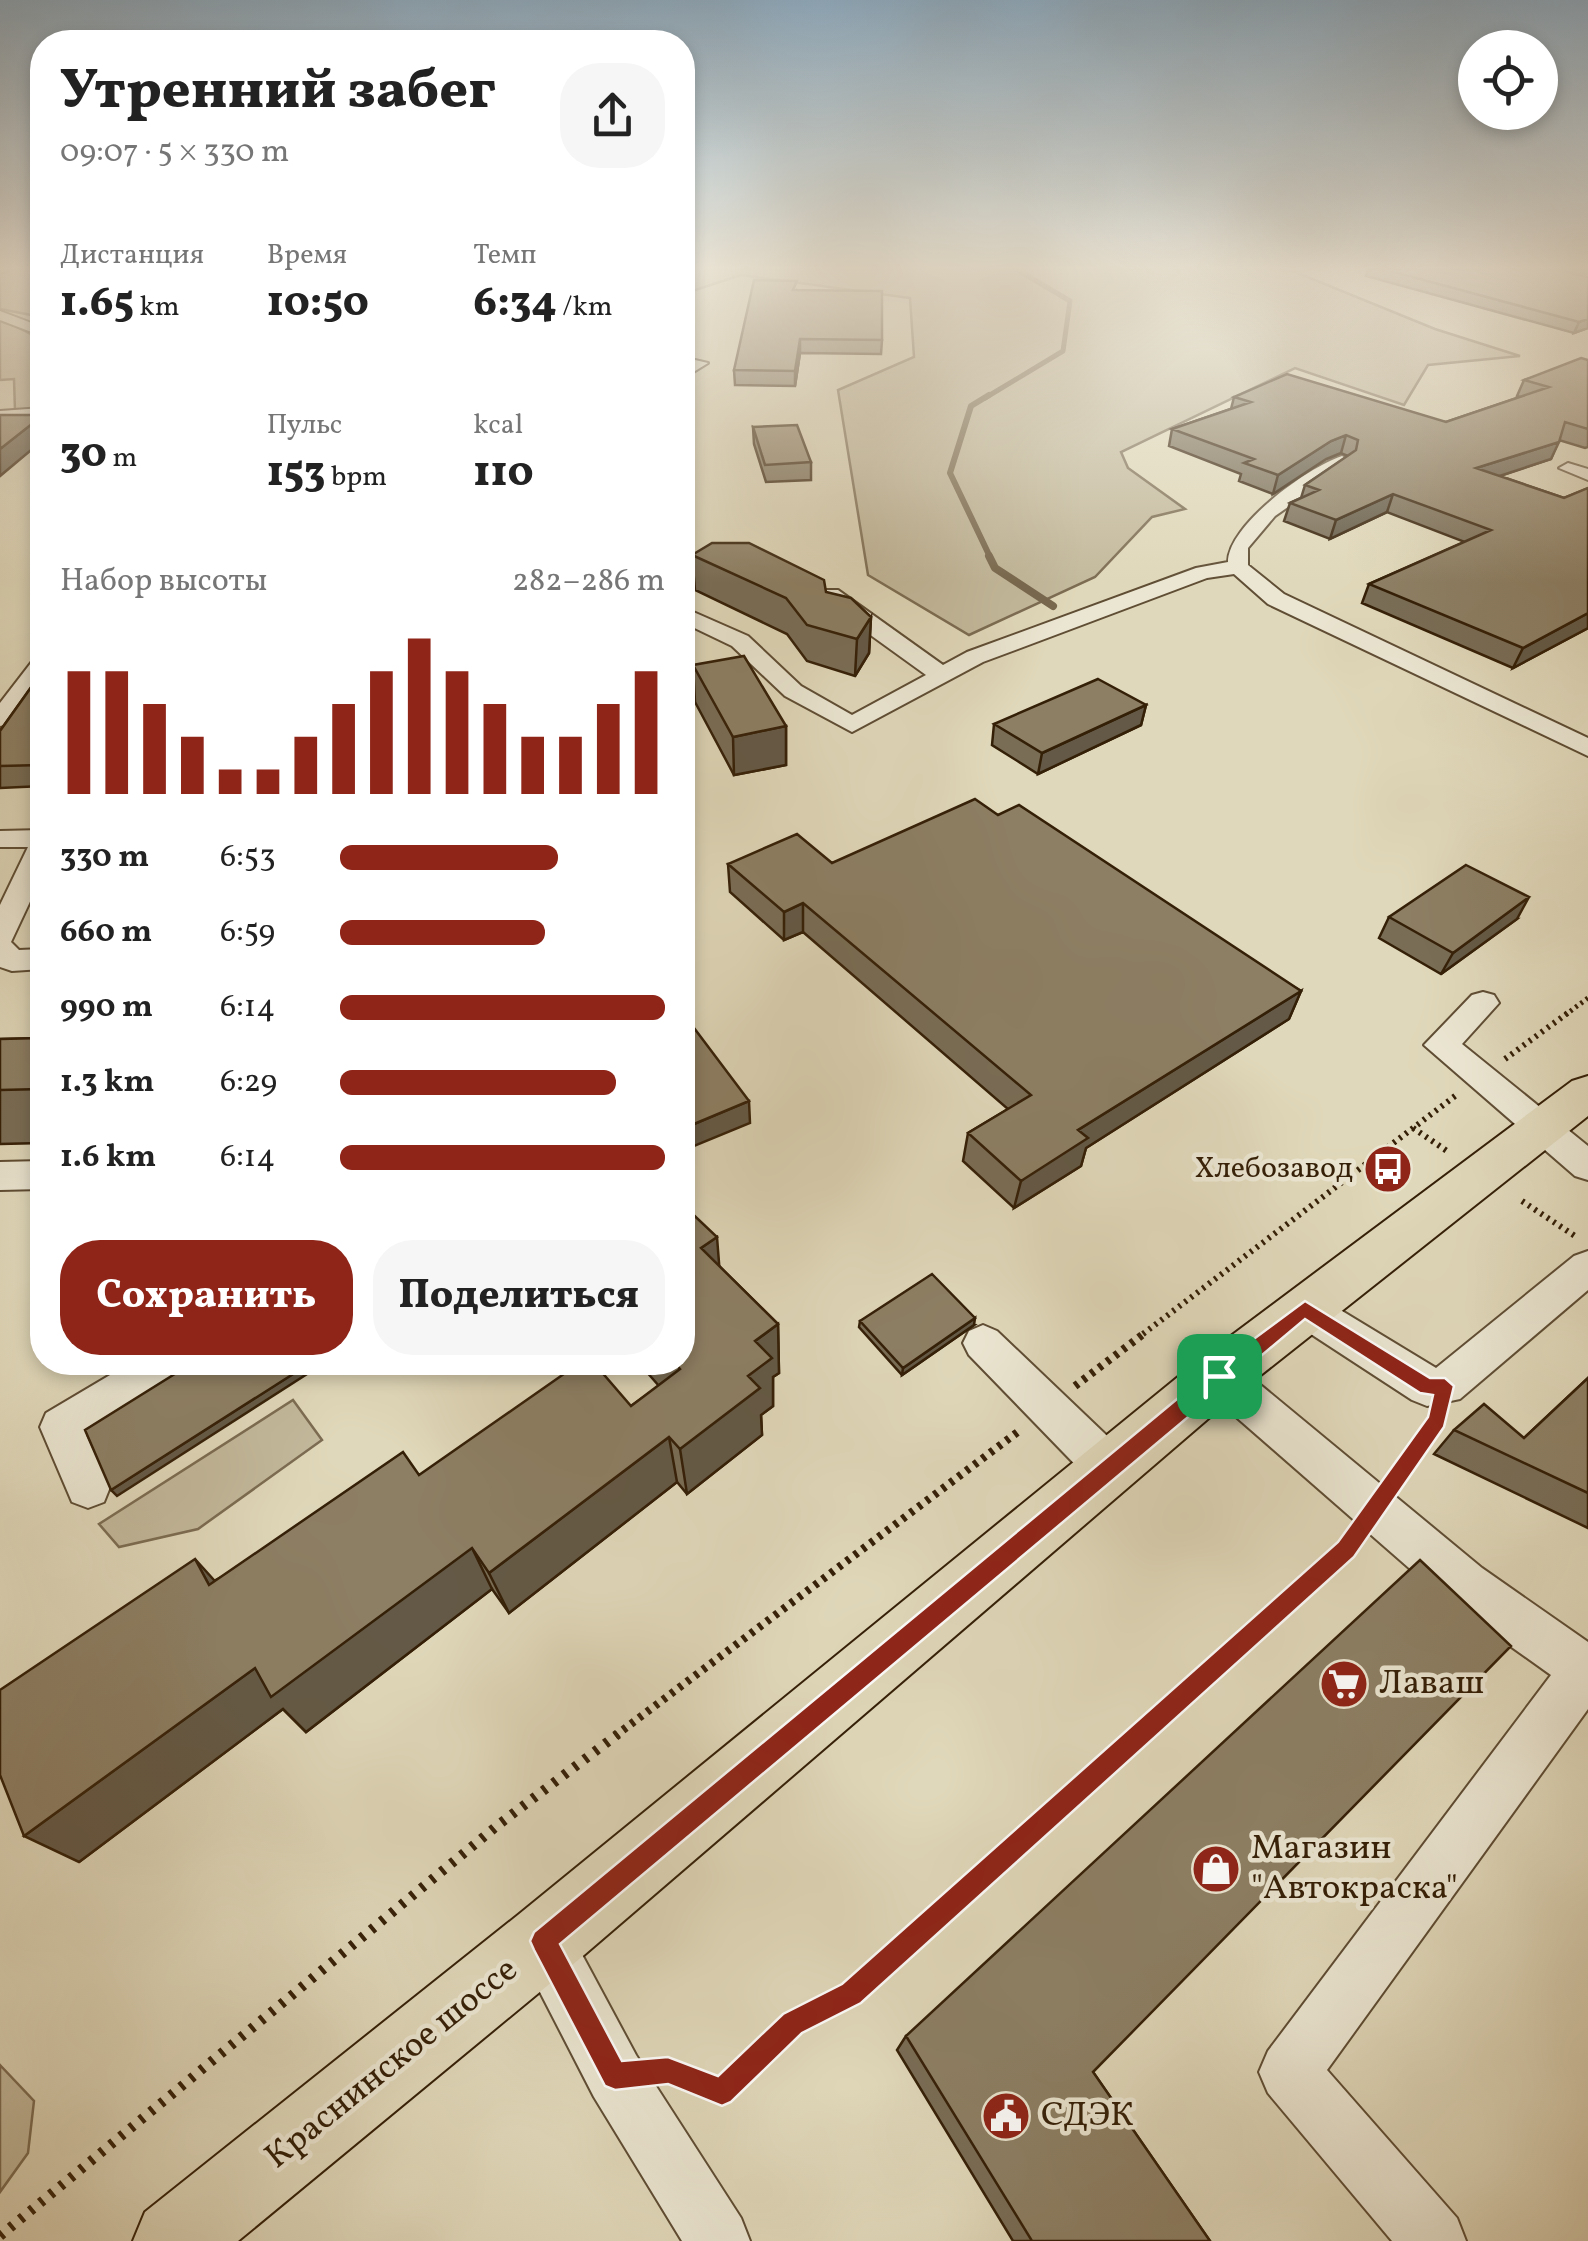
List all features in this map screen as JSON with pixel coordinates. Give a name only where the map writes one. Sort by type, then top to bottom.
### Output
[{"type":"main road","name":"Краснинское шоссе","points":[[174,2241],[544,1941],[1219,1376],[1305,1309],[1573,1130]]},
{"type":"street","points":[[0,416],[30,414]]},
{"type":"street","points":[[1342,461],[1268,512],[1238,547],[1238,566],[1276,599],[1588,748]]},
{"type":"street","points":[[1568,468],[1588,475]]},
{"type":"street","points":[[695,568],[719,562],[767,569]]},
{"type":"street","points":[[695,619],[740,641],[793,691],[852,725],[939,673],[1203,572],[1238,566]]},
{"type":"street","points":[[812,587],[847,603],[939,673]]},
{"type":"street","points":[[0,719],[30,680]]},
{"type":"street","points":[[0,839],[30,838]]},
{"type":"street","points":[[0,936],[30,872]]},
{"type":"street","points":[[0,949],[12,961],[30,960]]},
{"type":"street","points":[[1483,1003],[1440,1046],[1573,1130]]},
{"type":"street","points":[[0,1176],[30,1175]]},
{"type":"street","points":[[1305,1309],[1427,1387],[1445,1386],[1588,1267]]},
{"type":"street","points":[[983,1343],[1109,1468]]},
{"type":"street","points":[[88,1487],[61,1428],[148,1375]]},
{"type":"street","points":[[1219,1376],[1464,1585],[1587,1670],[1289,2072],[1434,2241]]},
{"type":"street","points":[[544,1941],[615,2076],[718,2241]]},
{"type":"path","points":[[0,2236],[498,1825],[1588,998]]},
{"type":"path","points":[[1414,1128],[1456,1157]]},
{"type":"path","points":[[1522,1201],[1588,1245]]},
{"type":"path","points":[[615,2076],[668,2070],[722,2092],[793,2023],[852,1994],[1346,1550],[1378,1511],[1437,1421],[1445,1386]]},
{"type":"shaded area","points":[[0,374],[30,374],[30,410],[15,411],[14,379],[0,380]]},
{"type":"shaded area","points":[[876,374],[1283,374],[1121,452],[1128,468],[1185,509],[1152,517],[1095,577],[969,635],[868,575],[838,390]]},
{"type":"shaded area","points":[[1311,374],[1423,374],[1404,405]]},
{"type":"shaded area","points":[[293,1400],[322,1440],[198,1529],[119,1547],[99,1524]]},
{"type":"shaded area","points":[[0,2065],[34,2101],[28,2153],[0,2192]]},
{"type":"building","points":[[1287,374],[1446,422],[1549,387],[1524,380],[1541,374],[1588,374],[1588,429],[1565,422],[1559,442],[1476,468],[1564,498],[1588,488],[1588,613],[1523,648],[1369,584],[1491,530],[1393,494],[1336,520],[1290,503],[1319,490],[1305,485],[1356,450],[1358,440],[1346,435],[1331,441],[1278,475],[1244,463],[1254,459],[1172,429],[1251,402],[1234,397]]},
{"type":"building","points":[[0,415],[30,415],[30,425],[0,449]]},
{"type":"building","points":[[797,425],[811,462],[765,465],[753,427]]},
{"type":"building","points":[[712,543],[749,543],[824,580],[826,592],[851,598],[871,617],[857,639],[807,625],[786,598],[695,553]]},
{"type":"building","points":[[744,656],[786,726],[733,737],[695,665]]},
{"type":"building","points":[[1098,679],[1146,705],[1042,753],[994,724]]},
{"type":"building","points":[[30,689],[30,765],[0,766],[0,731]]},
{"type":"building","points":[[975,799],[998,815],[1019,805],[1301,991],[1078,1130],[1088,1138],[1021,1181],[968,1133],[1031,1095],[803,903],[784,912],[728,864],[797,834],[832,863]]},
{"type":"building","points":[[1466,865],[1529,897],[1453,953],[1389,917]]},
{"type":"building","points":[[695,1029],[749,1101],[695,1124]]},
{"type":"building","points":[[30,1038],[30,1089],[0,1090],[0,1039]]},
{"type":"building","points":[[695,1216],[717,1237],[701,1248],[778,1324],[755,1341],[772,1358],[748,1376],[760,1388],[680,1449],[669,1437],[489,1573],[472,1548],[271,1697],[255,1668],[24,1836],[0,1775],[0,1690],[195,1559],[209,1585],[403,1452],[419,1475],[562,1375],[604,1375],[631,1406],[672,1375],[695,1375]]},
{"type":"building","points":[[932,1274],[975,1318],[903,1368],[860,1321]]},
{"type":"building","points":[[173,1375],[291,1375],[111,1490],[85,1430]]},
{"type":"building","points":[[1588,1378],[1588,1493],[1454,1430],[1484,1404],[1524,1438]]},
{"type":"building","points":[[1420,1560],[1511,1646],[1093,2072],[1210,2241],[1032,2241],[906,2036]]},
{"type":"waterway","points":[[985,398],[1026,374]]},
{"type":"waterway","points":[[989,395],[971,406],[950,473],[991,559]]},
{"type":"waterway","points":[[989,556],[995,568],[1053,606]]},
{"type":"place","name":"Хлебозавод","points":[[1388,1169]]},
{"type":"place","name":"Лаваш","points":[[1344,1684]]},
{"type":"place","name":"Магазин \"Автокраска\"","points":[[1216,1869]]},
{"type":"place","name":"СДЭК","points":[[1006,2116]]},
{"type":"route","points":[[1305,1309],[1427,1387],[1445,1386],[1437,1421],[1378,1511],[1346,1550],[852,1994],[793,2023],[722,2092],[703,2088],[668,2070],[615,2076],[544,1941],[1219,1376],[1305,1309]]}]
